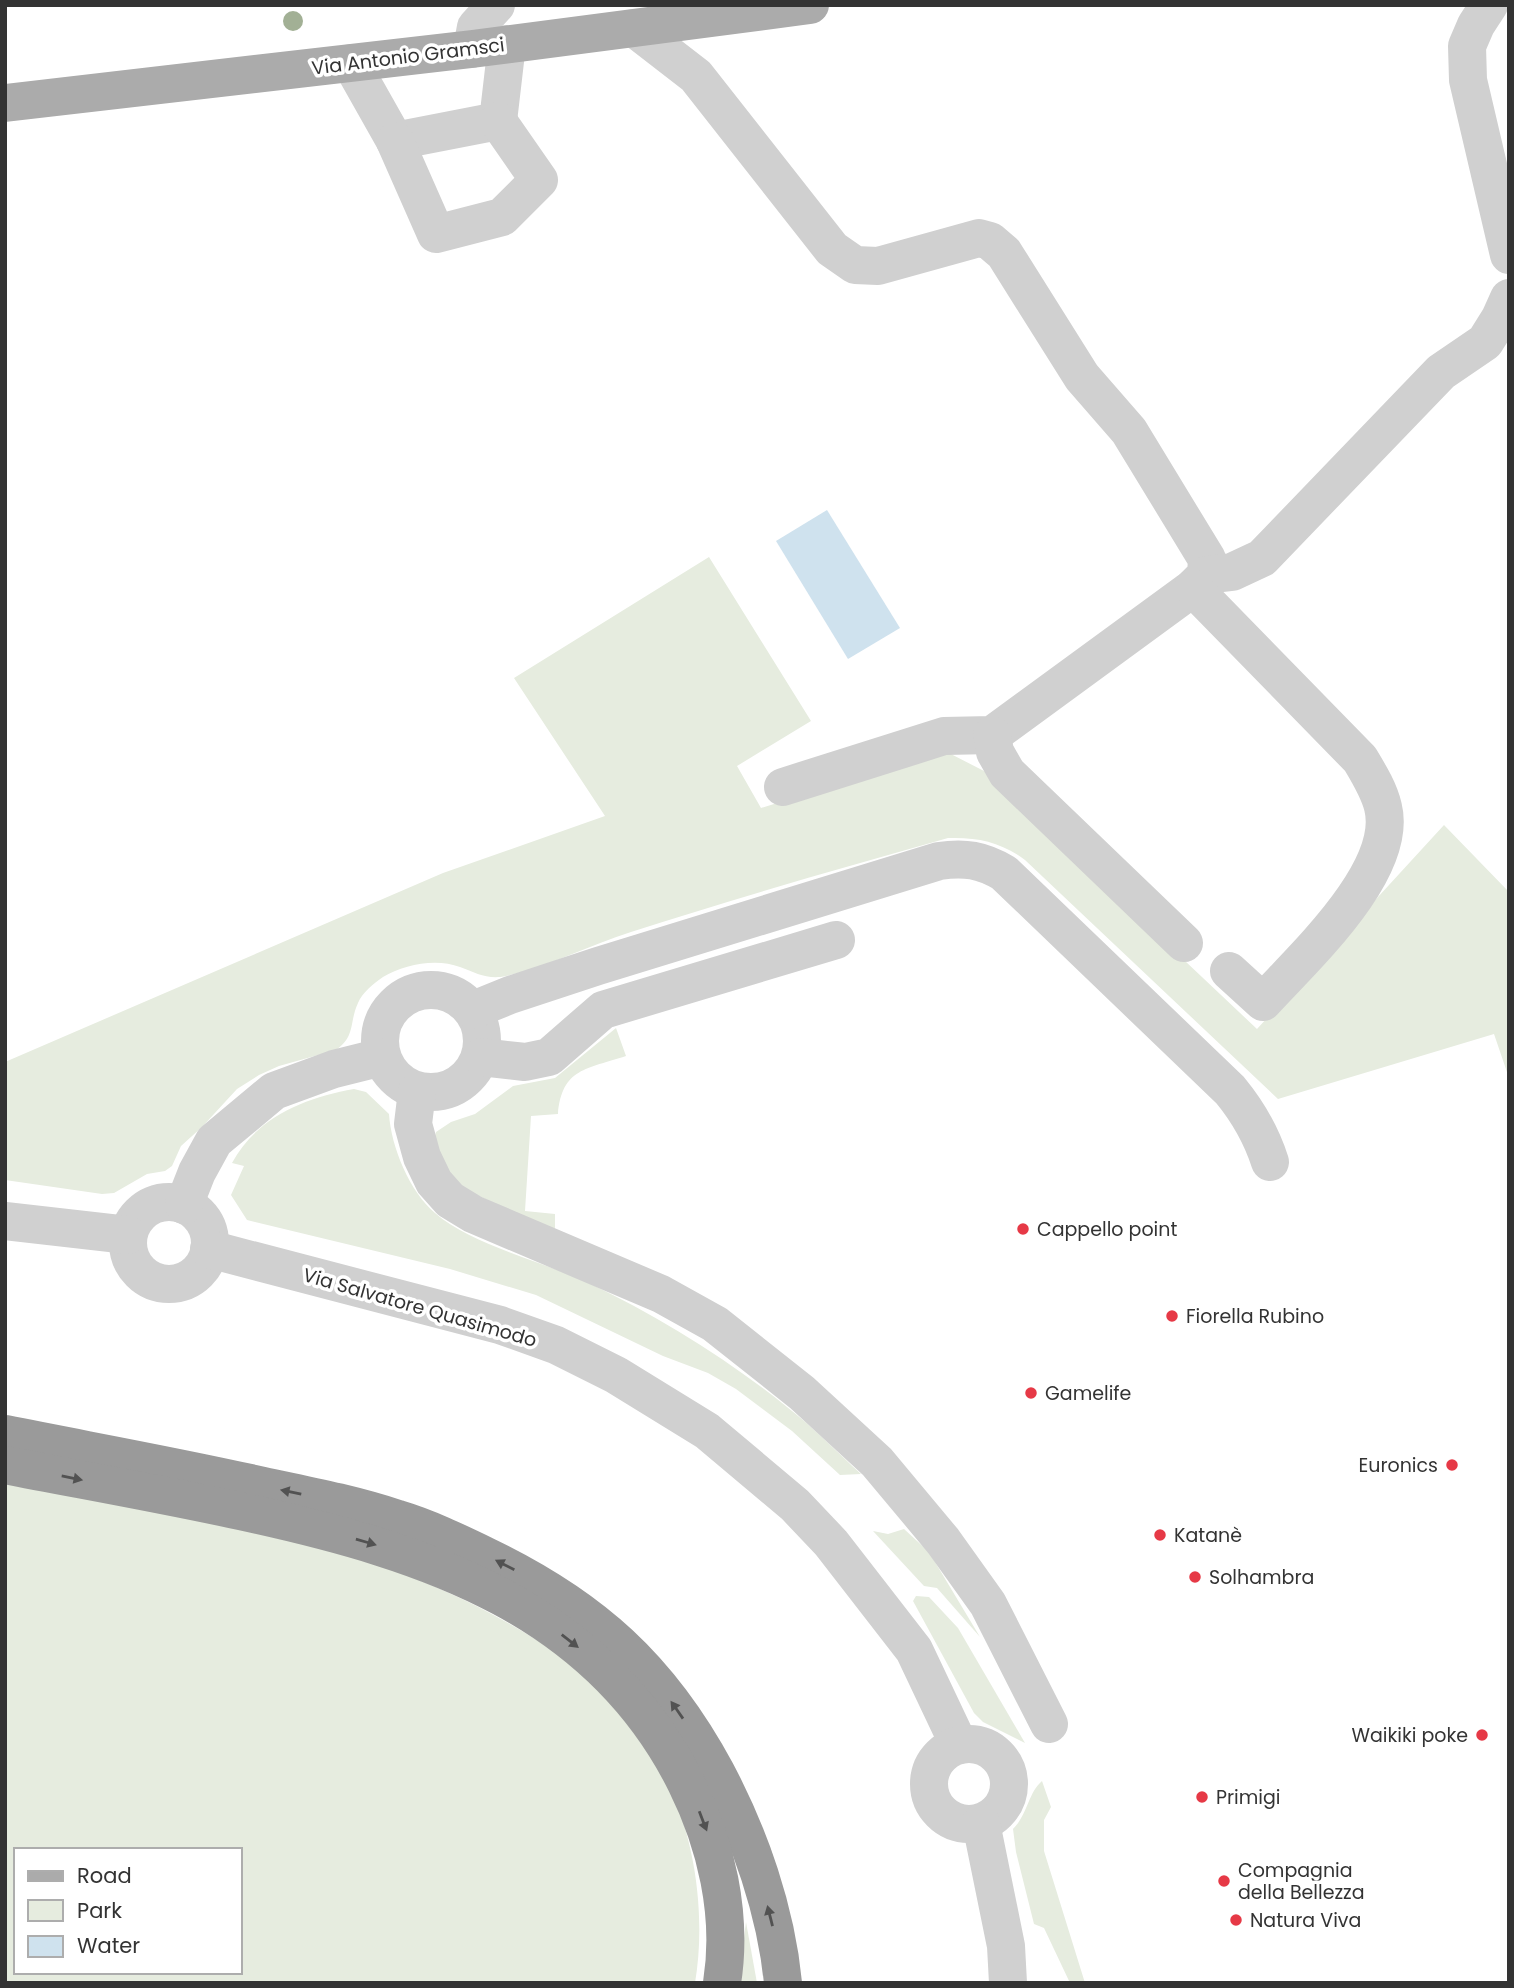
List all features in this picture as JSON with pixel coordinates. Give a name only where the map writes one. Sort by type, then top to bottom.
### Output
[{"type":"highway","points":[[5,1434],[219,1476],[338,1502],[400,1519],[451,1539],[557,1594],[622,1644],[652,1675],[704,1750],[747,1839],[780,1959],[783,1983]]},
{"type":"highway","points":[[5,1465],[210,1504],[323,1529],[439,1567],[543,1620],[604,1670],[632,1698],[656,1730],[688,1787],[711,1844],[722,1890],[725,1936],[722,1983]]},
{"type":"main road","name":"Via Antonio Gramsci","points":[[5,103],[490,47],[810,5]]},
{"type":"street","points":[[351,63],[395,141],[436,234],[502,217],[539,180],[498,121],[490,47],[476,27],[496,5]]},
{"type":"street","points":[[1489,5],[1476,25],[1467,47],[1468,80],[1509,255]]},
{"type":"street","points":[[634,28],[696,76],[832,249],[855,265],[878,266],[979,238],[990,241],[1004,253],[1082,377],[1129,430],[1151,464],[1207,559],[1200,582]]},
{"type":"street","points":[[395,141],[498,121]]},
{"type":"street","points":[[783,787],[944,736],[992,735],[1200,582],[1232,572],[1262,558],[1441,372],[1485,342],[1509,298]]},
{"type":"street","points":[[1200,582],[1360,759],[1374,783],[1384,810],[1383,841],[1373,868],[1347,909],[1263,1002],[1229,971]]},
{"type":"street","points":[[992,735],[995,752],[1007,773],[1184,943]]},
{"type":"street","points":[[473,1010],[598,966],[939,861],[959,858],[976,860],[1004,873],[1230,1090],[1249,1113],[1263,1139],[1270,1163]]},
{"type":"street","points":[[481,1057],[526,1062],[549,1057],[603,1010],[836,940]]},
{"type":"street","points":[[440,990],[461,999],[473,1010],[482,1033],[481,1057],[474,1071],[463,1082],[448,1090],[433,1093],[417,1091],[390,1072],[382,1057],[382,1025],[390,1010],[401,999],[415,992],[440,990]]},
{"type":"street","points":[[184,1205],[197,1172],[214,1141],[275,1091],[334,1069],[382,1057]]},
{"type":"street","points":[[417,1091],[413,1124],[422,1157],[434,1182],[450,1200],[473,1214],[661,1293],[715,1324],[802,1393],[877,1462],[943,1541],[988,1604],[1049,1724]]},
{"type":"street","points":[[166,1202],[184,1205],[195,1212],[209,1235],[209,1249],[204,1264],[194,1276],[180,1283],[164,1284],[149,1279],[135,1267],[128,1252],[128,1235],[135,1219],[149,1207],[166,1202]]},
{"type":"street","points":[[5,1221],[128,1235]]},
{"type":"street","name":"Via Salvatore Quasimodo","points":[[209,1249],[511,1329],[556,1345],[616,1375],[707,1431],[795,1505],[831,1543],[914,1650],[959,1745]]},
{"type":"street","points":[[974,1744],[988,1749],[1000,1759],[1022,1768],[1009,1788],[1005,1803],[995,1815],[981,1823],[966,1824],[950,1820],[939,1810],[931,1796],[929,1780],[934,1765],[944,1752],[959,1745],[974,1744]]},
{"type":"street","points":[[981,1823],[1006,1946],[1008,1983]]},
{"type":"green space","points":[[709,557],[811,721],[737,766],[761,808],[945,751],[984,771],[1257,1029],[1444,825],[1509,892],[1509,1078],[1494,1034],[1278,1099],[1025,860],[989,842],[948,838],[670,919],[506,976],[477,974],[441,963],[421,964],[391,972],[362,996],[347,1039],[342,1045],[336,1050],[279,1066],[237,1089],[181,1146],[172,1166],[165,1171],[147,1174],[114,1193],[102,1194],[5,1180],[5,1062],[443,873],[605,816],[514,678]]},
{"type":"green space","points":[[616,1028],[626,1056],[588,1068],[571,1079],[560,1099],[558,1114],[531,1116],[525,1211],[555,1214],[555,1228],[545,1228],[459,1184],[446,1169],[434,1140],[436,1132],[451,1122],[475,1114],[513,1086],[555,1078]]},
{"type":"green space","points":[[354,1089],[366,1092],[389,1114],[403,1168],[418,1193],[435,1213],[488,1244],[589,1283],[691,1339],[787,1407],[861,1474],[840,1475],[792,1431],[736,1389],[708,1373],[663,1356],[536,1295],[450,1269],[247,1220],[231,1195],[244,1166],[232,1163],[242,1147],[268,1122],[284,1112],[317,1098]]},
{"type":"green space","points":[[5,1483],[199,1518],[326,1548],[389,1568],[449,1593],[551,1649],[590,1680],[627,1723],[660,1769],[677,1804],[692,1854],[699,1907],[695,1983],[5,1983]]},
{"type":"green space","points":[[904,1529],[929,1552],[980,1637],[937,1588],[924,1586],[873,1531],[888,1534]]},
{"type":"green space","points":[[916,1596],[929,1597],[958,1628],[1025,1743],[983,1722],[974,1713],[913,1601]]},
{"type":"green space","points":[[1042,1781],[1051,1807],[1044,1820],[1044,1851],[1085,1983],[1070,1983],[1044,1928],[1034,1924],[1016,1852],[1013,1829]]},
{"type":"green space","points":[[746,1922],[757,1983],[738,1983]]},
{"type":"water","points":[[827,510],[900,628],[848,659],[776,541]]},
{"type":"place","name":"Cappello point","points":[[1023,1229]]},
{"type":"place","name":"Fiorella Rubino","points":[[1172,1316]]},
{"type":"place","name":"Gamelife","points":[[1031,1393]]},
{"type":"place","name":"Euronics","points":[[1452,1465]]},
{"type":"place","name":"Katanè","points":[[1160,1535]]},
{"type":"place","name":"Solhambra","points":[[1195,1577]]},
{"type":"place","name":"Waikiki poke","points":[[1482,1735]]},
{"type":"place","name":"Primigi","points":[[1202,1797]]},
{"type":"place","name":"Compagnia della Bellezza","points":[[1224,1881]]},
{"type":"place","name":"Natura Viva","points":[[1236,1920]]}]
